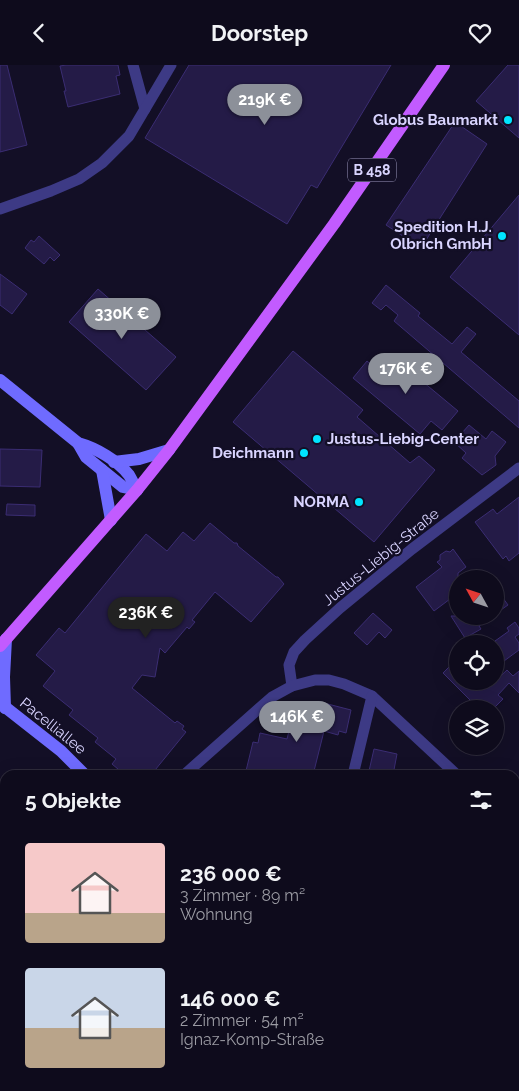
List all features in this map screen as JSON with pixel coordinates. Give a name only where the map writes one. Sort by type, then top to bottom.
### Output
[{"type":"main road","name":"B 458","points":[[2,642],[73,564],[170,450],[334,224],[444,65]]},
{"type":"main road","points":[[0,380],[78,443],[86,457],[123,487],[137,490]]},
{"type":"main road","points":[[78,443],[94,448],[114,462],[130,476],[137,490]]},
{"type":"main road","points":[[114,462],[139,459],[170,450]]},
{"type":"main road","points":[[102,470],[111,520]]},
{"type":"main road","points":[[2,642],[4,677],[2,707]]},
{"type":"main road","name":"Pacelliallee","points":[[2,707],[61,751],[80,770]]},
{"type":"street","points":[[133,65],[145,109]]},
{"type":"street","points":[[0,209],[79,179],[102,163],[129,135],[171,65]]},
{"type":"street","name":"Justus-Liebig-Straße","points":[[292,686],[289,672],[294,652],[311,635],[340,608],[412,549],[519,468]]},
{"type":"street","points":[[190,770],[272,697],[292,686],[315,680],[329,679],[372,696],[452,770]]},
{"type":"street","points":[[354,770],[372,696]]},
{"type":"building","points":[[0,65],[7,65],[27,145],[0,152]]},
{"type":"building","points":[[118,65],[120,75],[116,76],[120,94],[68,107],[60,66]]},
{"type":"building","points":[[189,65],[391,65],[317,188],[311,185],[287,224],[145,138]]},
{"type":"building","name":"Globus Baumarkt","points":[[508,65],[519,65],[519,138],[476,101]]},
{"type":"building","points":[[455,122],[487,144],[421,248],[386,225]]},
{"type":"building","name":"Spedition H.J. Olbrich GmbH","points":[[519,195],[519,335],[450,277]]},
{"type":"building","points":[[39,236],[60,255],[54,261],[50,257],[44,264],[25,248],[31,240],[34,242]]},
{"type":"building","points":[[0,274],[27,294],[12,314],[0,305]]},
{"type":"building","points":[[386,285],[420,313],[418,316],[452,344],[467,327],[476,334],[461,352],[519,401],[519,428],[394,321],[398,315],[386,305],[381,310],[372,303]]},
{"type":"building","points":[[98,289],[176,357],[146,390],[69,322]]},
{"type":"building","name":"Justus-Liebig-Center","points":[[293,351],[363,410],[357,417],[410,463],[419,456],[435,470],[374,542],[233,422]]},
{"type":"building","points":[[393,357],[458,411],[442,430],[431,421],[420,434],[353,378],[367,361],[380,372]]},
{"type":"building","points":[[469,425],[486,439],[492,431],[506,442],[495,456],[496,465],[482,475],[462,458],[466,453],[454,442]]},
{"type":"building","points":[[0,449],[42,450],[40,487],[0,486]]},
{"type":"building","points":[[519,497],[519,553],[509,561],[506,556],[503,559],[475,522],[493,509],[497,514]]},
{"type":"building","points":[[7,504],[35,505],[35,516],[6,515]]},
{"type":"building","points":[[210,523],[234,543],[237,543],[238,546],[278,577],[284,584],[251,622],[215,592],[192,620],[195,622],[189,629],[187,627],[165,653],[160,648],[155,677],[142,675],[132,688],[175,723],[177,721],[184,726],[182,729],[186,732],[155,770],[119,770],[112,764],[116,759],[95,742],[98,738],[69,715],[73,710],[43,686],[55,671],[36,655],[59,628],[65,633],[146,534],[167,551],[183,532],[194,541]]},
{"type":"building","points":[[453,549],[466,567],[462,570],[449,570],[449,600],[434,611],[416,587],[442,567],[437,562],[440,560],[440,555],[446,551],[450,552]]},
{"type":"building","points":[[504,599],[508,605],[504,608]]},
{"type":"building","points":[[373,613],[392,630],[385,638],[379,632],[367,645],[354,633]]},
{"type":"building","points":[[515,622],[519,628],[519,634],[515,637],[519,643],[519,650],[504,661],[503,635],[509,631],[507,628]]},
{"type":"building","points":[[457,625],[480,625],[481,629],[470,635],[463,635]]},
{"type":"building","points":[[449,667],[449,679],[443,673]]},
{"type":"building","points":[[507,670],[513,676],[519,671],[519,693],[509,683],[504,688],[504,673]]},
{"type":"building","points":[[460,690],[503,690],[498,695],[502,700],[470,700]]},
{"type":"building","points":[[320,702],[351,710],[346,733],[339,731],[338,735],[324,731],[314,770],[246,770],[253,742],[258,743],[260,733],[287,739],[293,715],[301,717]]},
{"type":"building","points":[[374,749],[397,754],[394,770],[369,770]]},
{"type":"place","name":"Globus Baumarkt","points":[[508,120]]},
{"type":"place","name":"Spedition H.J. Olbrich GmbH","points":[[502,236]]},
{"type":"place","name":"Justus-Liebig-Center","points":[[317,439]]},
{"type":"place","name":"Deichmann","points":[[304,453]]},
{"type":"place","name":"NORMA","points":[[359,502]]}]
